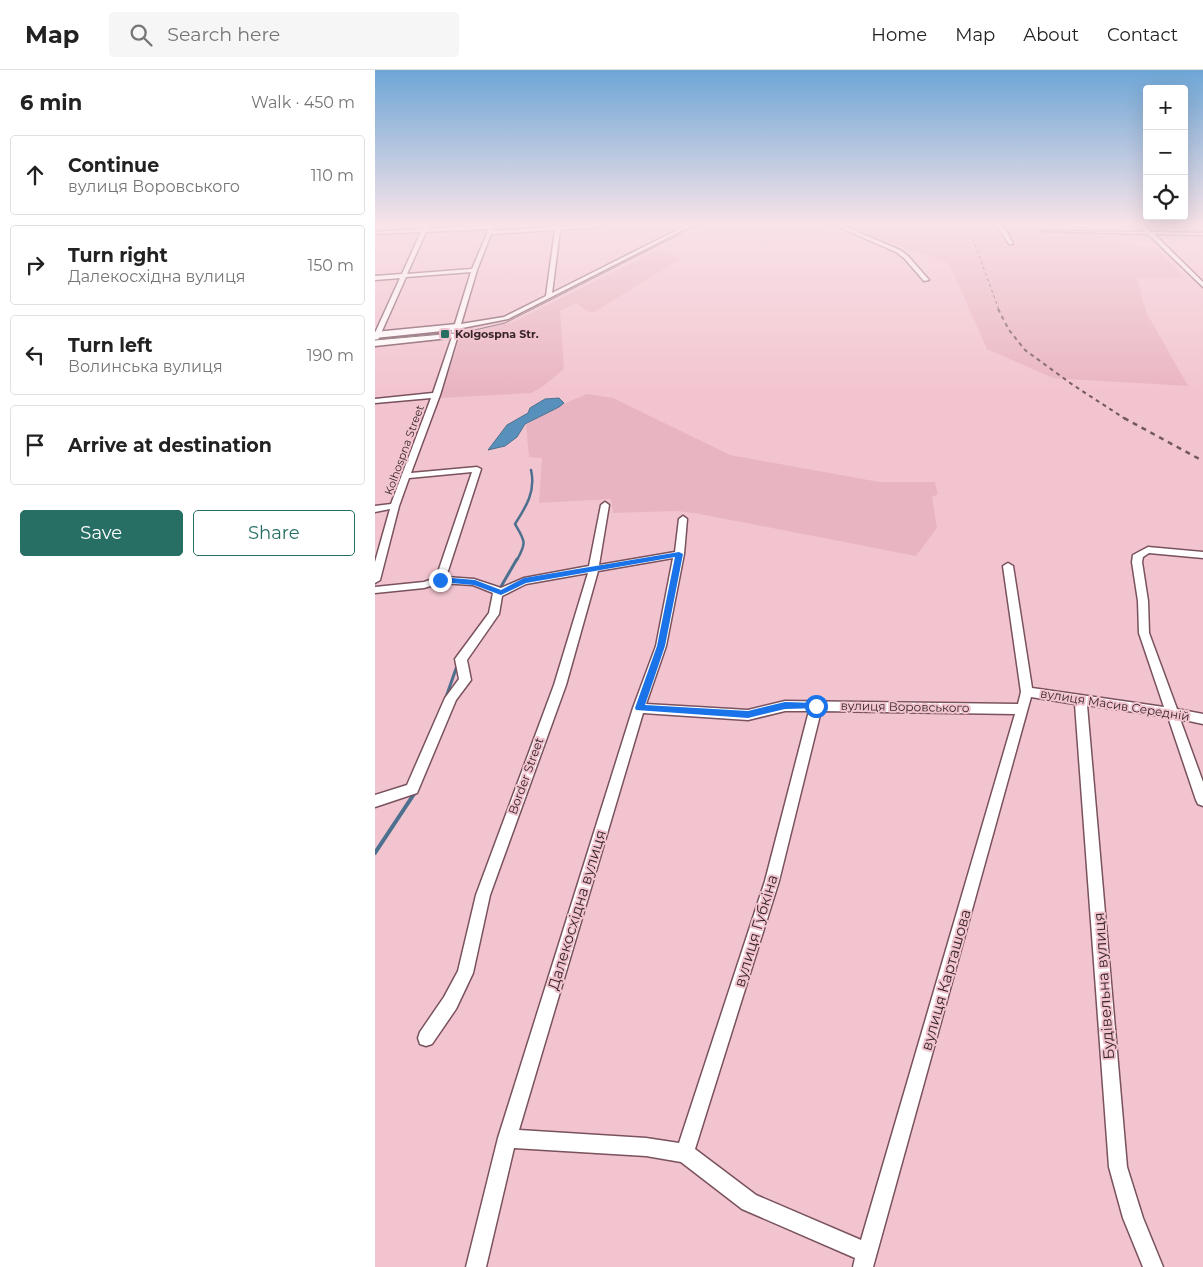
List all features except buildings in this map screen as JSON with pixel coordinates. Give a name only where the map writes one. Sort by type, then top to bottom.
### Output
[{"type":"street","points":[[401,280],[376,338],[456,331],[505,318],[581,280]]},
{"type":"street","name":"Kolhospna Street","points":[[375,580],[395,506],[436,395],[471,280]]},
{"type":"street","points":[[549,296],[551,280]]},
{"type":"street","points":[[375,401],[436,395]]},
{"type":"street","points":[[407,476],[477,469],[440,580]]},
{"type":"street","name":"Border Street","points":[[426,1038],[450,1003],[465,973],[483,895],[560,685],[594,568],[605,505]]},
{"type":"street","points":[[375,509],[395,506]]},
{"type":"street","name":"Далекосхідна вулиця","points":[[476,1267],[507,1138],[639,708],[661,646],[679,554],[683,518]]},
{"type":"street","points":[[1203,555],[1148,550],[1138,555],[1137,562],[1143,601],[1144,633],[1174,713],[1203,800]]},
{"type":"street","points":[[375,590],[424,585],[440,580],[475,582],[501,593],[524,581],[679,554]]},
{"type":"street","points":[[1008,566],[1027,692]]},
{"type":"street","points":[[375,801],[412,789],[451,698],[465,680],[461,659],[494,614],[498,592]]},
{"type":"street","name":"вулиця Масив Середній","points":[[1027,692],[1174,713],[1203,720]]},
{"type":"street","name":"вулиця Карташова","points":[[865,1260],[993,818],[1027,692]]},
{"type":"street","name":"Будівельна вулиця","points":[[1081,700],[1118,1167],[1127,1204],[1137,1233],[1153,1267]]},
{"type":"street","name":"вулиця Воровського","points":[[639,708],[748,715],[785,706],[1021,709]]},
{"type":"street","name":"вулиця Губкіна","points":[[685,1153],[772,881],[816,706]]},
{"type":"street","points":[[507,1138],[646,1147],[685,1153],[749,1202],[865,1260]]},
{"type":"shaded area","points":[[597,280],[646,280],[594,312],[589,312],[576,303],[560,311],[564,369],[542,387],[531,393],[440,398],[461,334],[513,322]]},
{"type":"shaded area","points":[[956,280],[1137,280],[1146,312],[1188,386],[1053,378],[987,349]]},
{"type":"shaded area","points":[[587,394],[613,398],[730,455],[879,482],[935,482],[938,494],[932,497],[937,528],[916,556],[695,513],[676,511],[613,513],[611,499],[539,503],[542,458],[529,457],[526,425],[554,408]]},
{"type":"water","points":[[559,398],[564,403],[559,407],[525,424],[517,437],[505,446],[488,450],[507,425],[528,413],[530,408],[545,399]]},
{"type":"waterway","points":[[517,560],[523,542],[515,524],[529,499],[532,485],[531,470]]},
{"type":"waterway","points":[[499,590],[517,559]]},
{"type":"waterway","points":[[445,700],[458,663]]},
{"type":"waterway","points":[[375,853],[416,791]]},
{"type":"tram line","points":[[375,340],[466,332],[505,323],[590,280]]},
{"type":"railway","points":[[988,280],[999,310]]},
{"type":"railway","points":[[998,309],[1009,330],[1025,350],[1073,385],[1127,420]]},
{"type":"railway","points":[[1124,418],[1203,461]]},
{"type":"place","name":"Kolgospna Str.","points":[[445,334]]},
{"type":"route","points":[[440,580],[475,582],[501,593],[524,581],[679,554],[661,646],[639,708],[748,715],[785,706],[816,706]]}]
